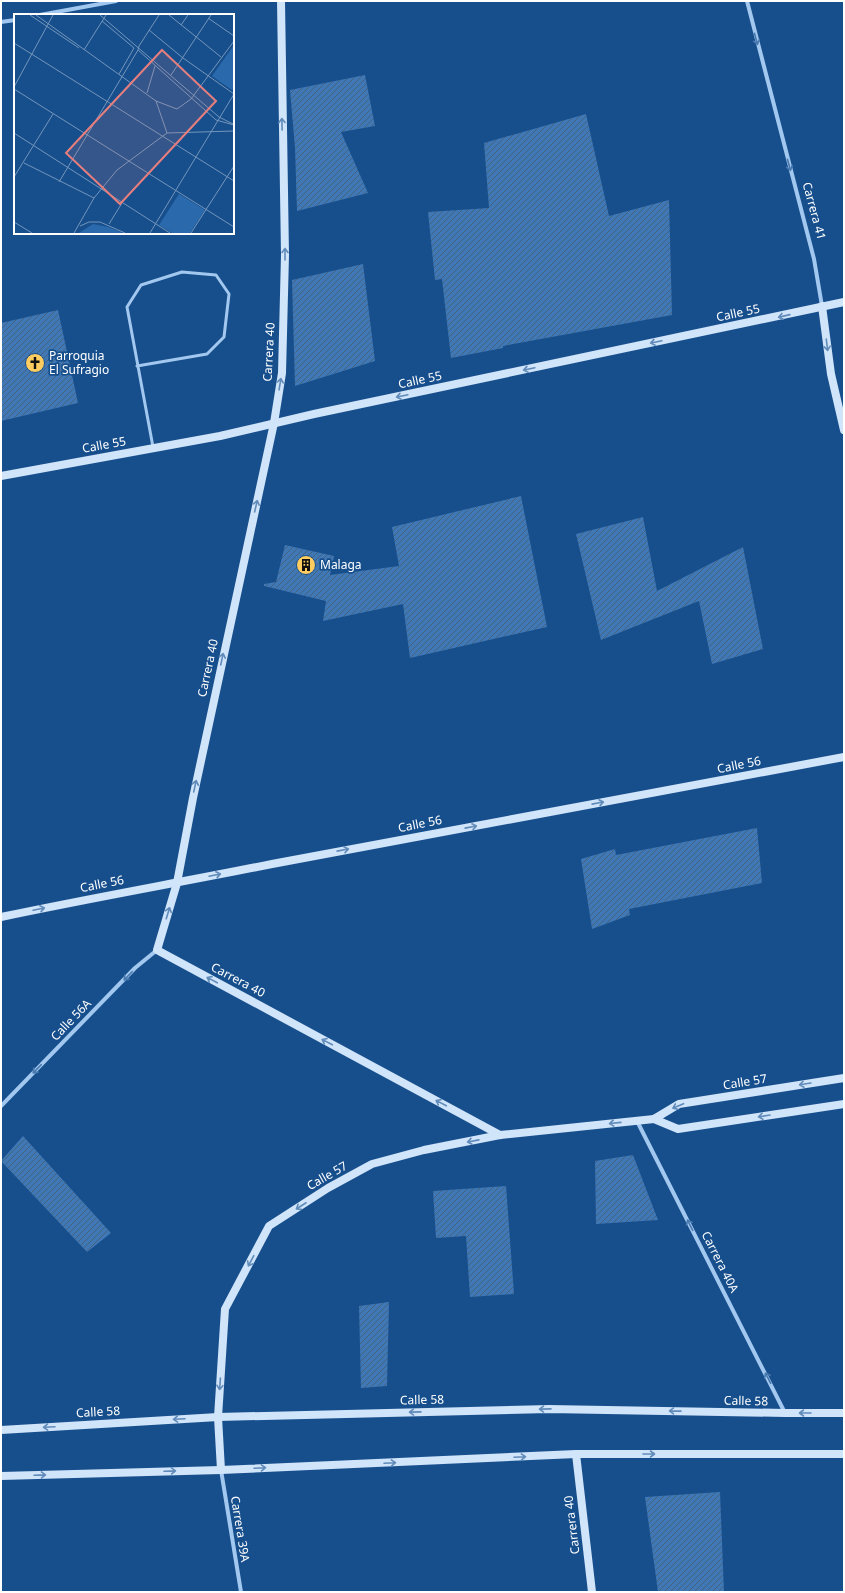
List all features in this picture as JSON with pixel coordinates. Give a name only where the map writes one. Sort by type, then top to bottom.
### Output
[{"type":"street","points":[[45,14],[116,1]]},
{"type":"street","name":"Carrera 40","points":[[281,1],[285,255],[282,373],[274,423],[194,790],[177,883],[157,950],[500,1135]]},
{"type":"street","name":"Carrera 41","points":[[747,1],[814,259],[822,306],[830,374],[844,430]]},
{"type":"street","points":[[1,22],[14,20]]},
{"type":"street","name":"Calle 55","points":[[1,476],[220,436],[274,423],[844,302]]},
{"type":"street","name":"Calle 56","points":[[1,917],[280,862],[844,757]]},
{"type":"street","name":"Calle 56A","points":[[1,1106],[135,968],[157,950]]},
{"type":"street","name":"Calle 57","points":[[221,1470],[218,1417],[225,1309],[269,1226],[328,1188],[372,1164],[424,1150],[500,1135],[654,1119],[679,1104],[844,1078]]},
{"type":"street","name":"Calle 57","points":[[654,1119],[678,1129],[844,1104]]},
{"type":"street","name":"Carrera 40A","points":[[636,1121],[785,1413]]},
{"type":"street","name":"Calle 58","points":[[1,1430],[218,1417],[549,1409],[844,1413]]},
{"type":"street","points":[[1,1476],[221,1470],[576,1454],[844,1454]]},
{"type":"street","name":"Carrera 40","points":[[576,1454],[592,1592]]},
{"type":"street","name":"Carrera 39A","points":[[221,1470],[241,1592]]},
{"type":"lane","points":[[137,366],[207,354],[224,337],[229,294],[216,275],[182,272],[141,285],[127,307],[137,366],[153,448]]},
{"type":"building","points":[[365,75],[375,126],[341,132],[368,193],[297,211],[295,148],[290,90]]},
{"type":"building","points":[[586,114],[609,216],[669,200],[672,315],[503,346],[503,348],[451,358],[442,279],[435,280],[428,212],[489,208],[484,143]]},
{"type":"building","points":[[363,264],[375,361],[295,386],[292,280]]},
{"type":"building","name":"Parroquia El Sufragio","points":[[58,310],[78,403],[1,421],[1,323]]},
{"type":"building","points":[[521,496],[547,627],[410,658],[403,604],[323,621],[326,601],[264,586],[264,584],[276,582],[285,545],[334,556],[330,575],[399,566],[392,527]]},
{"type":"building","points":[[643,517],[657,591],[743,547],[763,649],[712,664],[699,601],[601,640],[576,534]]},
{"type":"building","points":[[757,828],[762,883],[629,909],[630,915],[592,929],[581,859],[615,849],[616,855]]},
{"type":"building","points":[[23,1136],[111,1233],[87,1252],[1,1161]]},
{"type":"building","points":[[633,1155],[658,1220],[596,1224],[595,1161]]},
{"type":"building","points":[[506,1186],[514,1294],[470,1297],[466,1236],[436,1238],[433,1191]]},
{"type":"building","points":[[389,1302],[387,1386],[361,1388],[359,1306]]},
{"type":"building","points":[[720,1492],[724,1592],[658,1592],[645,1497]]},
{"type":"place","name":"Parroquia El Sufragio","points":[[35,363]]},
{"type":"place","name":"Malaga","points":[[306,565]]}]
